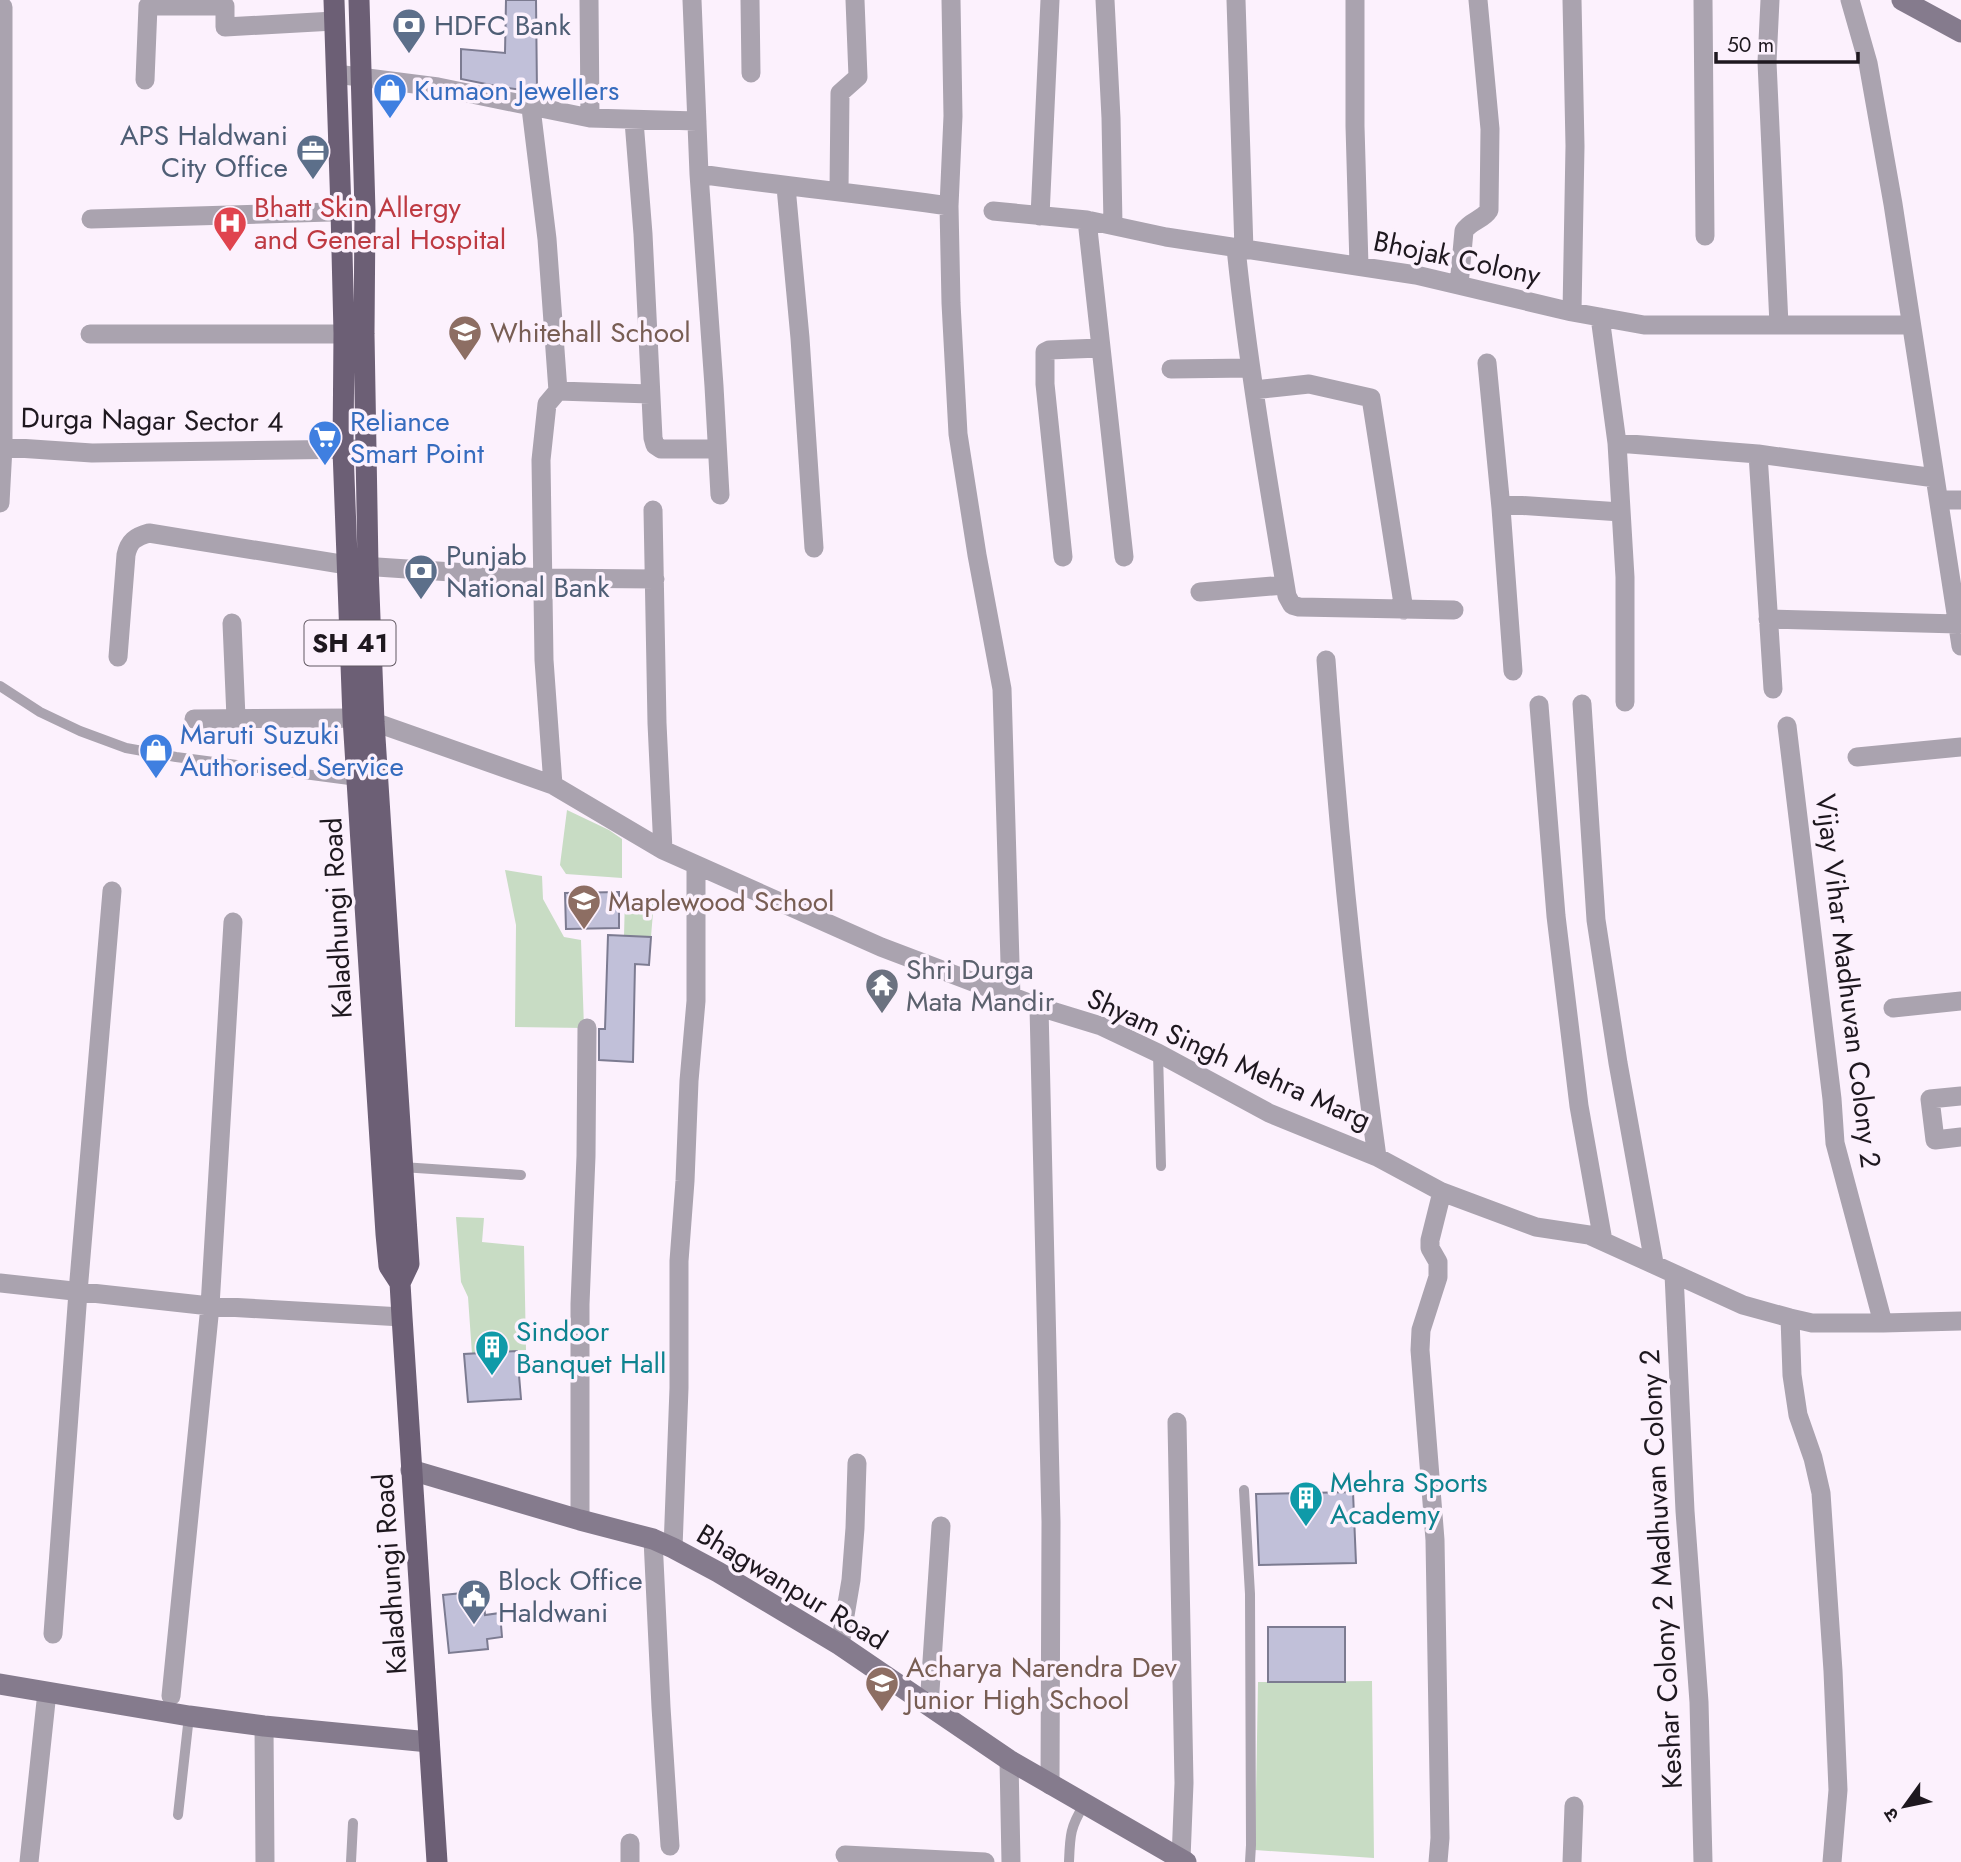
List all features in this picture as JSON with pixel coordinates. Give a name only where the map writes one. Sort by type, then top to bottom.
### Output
[{"type":"main road","name":"Kaladhungi Road","points":[[334,0],[341,211],[368,449],[369,566],[364,720],[357,780],[402,1167],[409,1264],[400,1283],[437,1862]]},
{"type":"main road","name":"Kaladhungi Road","points":[[359,0],[365,211],[343,450],[347,565],[364,720],[377,943],[388,1255],[389,1266],[400,1283]]},
{"type":"street","points":[[589,0],[590,118]]},
{"type":"street","points":[[692,0],[696,121],[720,495]]},
{"type":"street","points":[[751,0],[751,73]]},
{"type":"street","points":[[839,191],[840,93],[858,77],[855,0]]},
{"type":"street","points":[[951,0],[953,116],[949,206],[958,434],[1002,689],[1011,997]]},
{"type":"street","points":[[1040,216],[1050,0]]},
{"type":"street","points":[[1105,0],[1113,225]]},
{"type":"street","points":[[1236,0],[1240,249],[1250,368],[1287,596],[1292,605],[1299,607],[1454,610]]},
{"type":"street","points":[[1355,0],[1359,266]]},
{"type":"street","points":[[1459,285],[1464,231],[1489,210],[1490,129],[1478,0]]},
{"type":"street","points":[[1572,0],[1575,146],[1572,312]]},
{"type":"street","points":[[1703,0],[1705,236]]},
{"type":"street","points":[[1770,0],[1767,62],[1779,325]]},
{"type":"street","points":[[1850,0],[1868,63],[1893,204],[1961,646]]},
{"type":"street","points":[[1902,0],[1961,32]]},
{"type":"street","points":[[0,503],[3,447],[3,6]]},
{"type":"street","points":[[145,79],[148,6],[225,6],[225,27],[334,22]]},
{"type":"street","points":[[336,74],[438,88],[590,118],[696,121]]},
{"type":"street","points":[[531,108],[547,239],[558,391],[547,404],[541,460],[544,660],[553,785]]},
{"type":"street","points":[[634,121],[654,445],[661,449],[716,449]]},
{"type":"street","points":[[699,174],[949,206]]},
{"type":"street","points":[[786,187],[800,338],[814,548]]},
{"type":"street","points":[[91,219],[365,211]]},
{"type":"street","name":"Bhojak Colony","points":[[993,211],[1087,220],[1166,237],[1416,275],[1572,312],[1644,325],[1911,325]]},
{"type":"street","points":[[1087,220],[1124,557]]},
{"type":"street","points":[[1600,317],[1617,443],[1625,577],[1625,702]]},
{"type":"street","points":[[90,334],[354,334]]},
{"type":"street","points":[[1063,557],[1045,384],[1045,352],[1100,348]]},
{"type":"street","points":[[1487,363],[1513,671]]},
{"type":"street","points":[[1171,369],[1250,368]]},
{"type":"street","points":[[1254,390],[1309,384],[1371,398],[1404,610]]},
{"type":"street","points":[[558,391],[650,394]]},
{"type":"street","points":[[1617,443],[1758,454],[1936,478]]},
{"type":"street","name":"Durga Nagar Sector 4","points":[[3,447],[92,453],[368,449]]},
{"type":"street","points":[[1758,454],[1773,689]]},
{"type":"street","points":[[1940,500],[1961,500]]},
{"type":"street","points":[[1501,504],[1621,512]]},
{"type":"street","points":[[653,510],[657,723],[663,850]]},
{"type":"street","points":[[118,657],[128,544],[138,536],[149,533],[347,565],[542,578],[655,579]]},
{"type":"street","points":[[1200,592],[1285,584]]},
{"type":"street","points":[[1768,619],[1958,624]]},
{"type":"street","points":[[232,624],[236,718]]},
{"type":"street","points":[[1326,660],[1336,813],[1360,1034],[1377,1157]]},
{"type":"street","points":[[1582,704],[1595,920],[1654,1263]]},
{"type":"street","points":[[1539,705],[1558,929],[1579,1106],[1604,1241]]},
{"type":"street","name":"Shyam Singh Mehra Marg","points":[[194,719],[364,720],[553,785],[663,850],[881,947],[1011,997],[1101,1026],[1158,1053],[1269,1113],[1377,1157],[1442,1192],[1536,1227],[1589,1235],[1743,1305],[1812,1323],[1961,1321]]},
{"type":"street","name":"Vijay Vihar Madhuvan Colony 2","points":[[1787,726],[1835,1143],[1883,1323]]},
{"type":"street","points":[[1857,757],[1961,747]]},
{"type":"street","points":[[670,1846],[661,1707],[663,1544],[680,1388],[679,1261],[696,1001],[696,865]]},
{"type":"street","points":[[53,1634],[112,891]]},
{"type":"street","points":[[171,1696],[210,1306],[233,922]]},
{"type":"street","points":[[1893,1008],[1961,1002]]},
{"type":"street","points":[[1039,1007],[1051,1522],[1050,1785]]},
{"type":"street","points":[[580,1520],[580,1304],[586,1156],[587,1028]]},
{"type":"street","points":[[1961,1096],[1930,1099],[1935,1140],[1961,1138]]},
{"type":"street","points":[[1438,1862],[1440,1838],[1435,1540],[1420,1350],[1421,1330],[1438,1278],[1438,1262],[1430,1248],[1430,1240],[1442,1192]]},
{"type":"street","name":"Keshar Colony 2 Madhuvan Colony 2","points":[[1674,1273],[1685,1511],[1699,1702],[1703,1862]]},
{"type":"street","points":[[0,1283],[210,1306],[402,1317]]},
{"type":"street","points":[[1790,1318],[1792,1375],[1798,1415],[1813,1458],[1821,1493],[1838,1790],[1832,1862]]},
{"type":"street","points":[[1177,1422],[1183,1861]]},
{"type":"street","points":[[840,1645],[851,1580],[857,1463]]},
{"type":"street","name":"Bhagwanpur Road","points":[[411,1470],[663,1544],[718,1572],[840,1645],[1009,1760],[1183,1861]]},
{"type":"street","points":[[929,1706],[941,1527]]},
{"type":"street","points":[[0,1684],[189,1716],[429,1742]]},
{"type":"street","points":[[29,1862],[47,1692]]},
{"type":"street","points":[[264,1726],[265,1862]]},
{"type":"street","points":[[1009,1760],[1011,1862]]},
{"type":"street","points":[[1572,1862],[1574,1807]]},
{"type":"street","points":[[845,1855],[985,1862]]},
{"type":"lane","points":[[0,686],[40,712],[79,731],[126,748],[357,780]]},
{"type":"lane","points":[[1158,1053],[1161,1166]]},
{"type":"lane","points":[[402,1167],[521,1175]]},
{"type":"lane","points":[[1244,1490],[1250,1594],[1250,1862]]},
{"type":"lane","points":[[178,1815],[189,1716]]},
{"type":"lane","points":[[1069,1862],[1073,1822],[1084,1805]]},
{"type":"lane","points":[[351,1862],[353,1823]]},
{"type":"green space","points":[[567,810],[622,839],[622,878],[566,874],[560,865]]},
{"type":"green space","points":[[505,870],[542,876],[543,899],[564,937],[581,940],[584,1028],[515,1027],[516,925]]},
{"type":"green space","points":[[625,897],[654,900],[651,937],[624,936]]},
{"type":"green space","points":[[456,1217],[484,1218],[482,1242],[524,1246],[526,1350],[472,1354],[468,1297],[461,1282]]},
{"type":"green space","points":[[1372,1681],[1374,1858],[1255,1850],[1258,1682]]},
{"type":"building","points":[[506,0],[536,0],[537,92],[461,79],[461,49],[505,53]]},
{"type":"building","points":[[619,892],[619,928],[566,929],[565,893]]},
{"type":"building","points":[[608,935],[651,937],[649,965],[635,964],[633,1062],[599,1060],[599,1029],[605,1029]]},
{"type":"building","name":"Sindoor Banquet Hall","points":[[517,1351],[521,1399],[468,1402],[464,1354]]},
{"type":"building","name":"Mehra Sports Academy","points":[[1353,1492],[1356,1563],[1259,1565],[1256,1494]]},
{"type":"building","name":"Block Office Haldwani","points":[[483,1591],[485,1615],[500,1613],[502,1637],[487,1639],[488,1649],[449,1653],[443,1595]]},
{"type":"building","points":[[1268,1627],[1345,1627],[1345,1682],[1268,1682]]},
{"type":"place","name":"HDFC Bank","points":[[409,55]]},
{"type":"place","name":"Kumaon Jewellers","points":[[390,120]]},
{"type":"place","name":"APS Haldwani City Office","points":[[313,181]]},
{"type":"place","name":"Bhatt Skin Allergy and General Hospital","points":[[230,253]]},
{"type":"place","name":"Whitehall School","points":[[465,362]]},
{"type":"place","name":"Reliance Smart Point","points":[[325,467]]},
{"type":"place","name":"Punjab National Bank","points":[[421,601]]},
{"type":"place","name":"Maruti Suzuki Authorised Service","points":[[156,780]]},
{"type":"place","name":"Maplewood School","points":[[584,931]]},
{"type":"place","name":"Shri Durga Mata Mandir","points":[[882,1015]]},
{"type":"place","name":"Sindoor Banquet Hall","points":[[492,1377]]},
{"type":"place","name":"Mehra Sports Academy","points":[[1306,1528]]},
{"type":"place","name":"Block Office Haldwani","points":[[474,1626]]},
{"type":"place","name":"Acharya Narendra Dev Junior High School","points":[[882,1713]]}]
